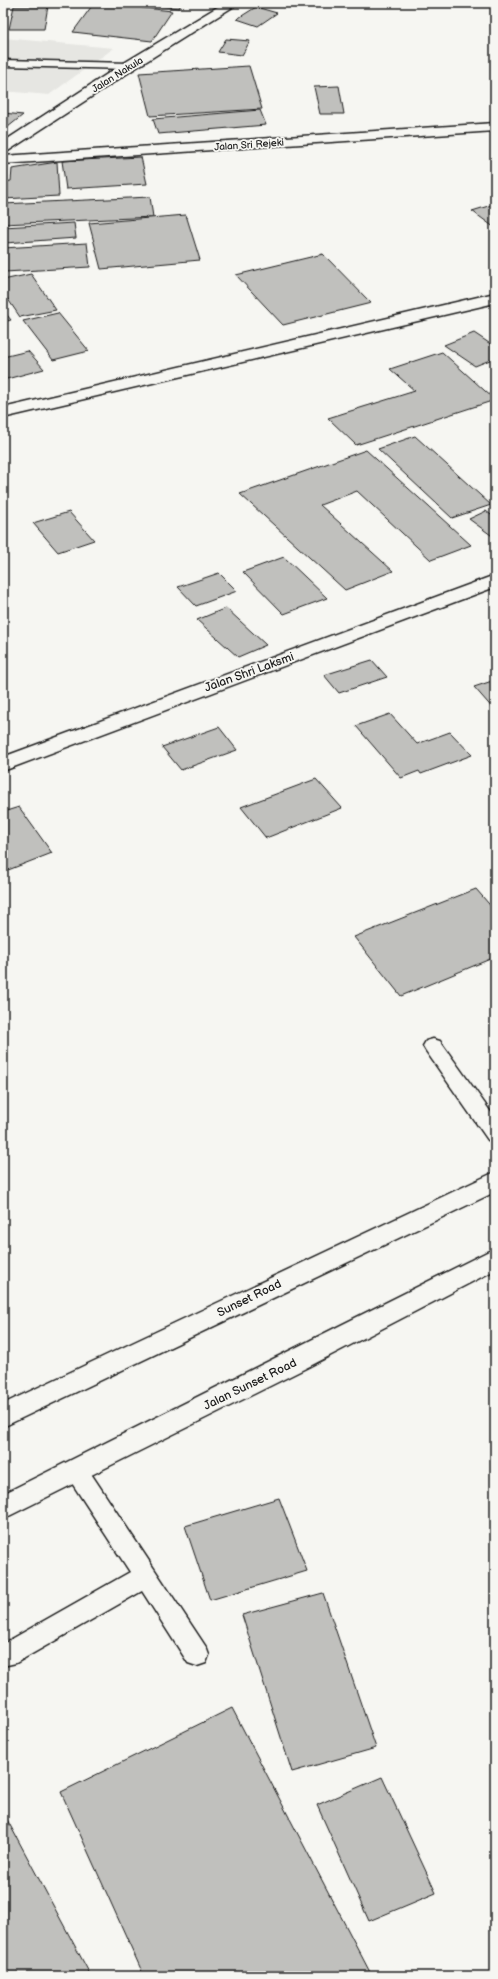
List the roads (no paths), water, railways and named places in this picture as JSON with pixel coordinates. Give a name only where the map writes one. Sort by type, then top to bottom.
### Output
[{"type":"main road","name":"Jalan Nakula","points":[[3,148],[129,66],[233,3]]},
{"type":"main road","name":"Jalan Sri Rejeki","points":[[3,160],[495,127]]},
{"type":"main road","points":[[3,413],[495,298]]},
{"type":"main road","name":"Jalan Shri Laksmi","points":[[3,764],[495,581]]},
{"type":"main road","name":"Sunset Road","points":[[3,1416],[495,1180]]},
{"type":"main road","name":"Jalan Sunset Road","points":[[3,1507],[302,1358],[495,1258]]},
{"type":"lane","points":[[3,63],[129,66]]},
{"type":"lane","points":[[433,1046],[495,1134]]},
{"type":"lane","points":[[76,1470],[197,1655]]},
{"type":"lane","points":[[3,1655],[7,1655],[146,1576]]}]
